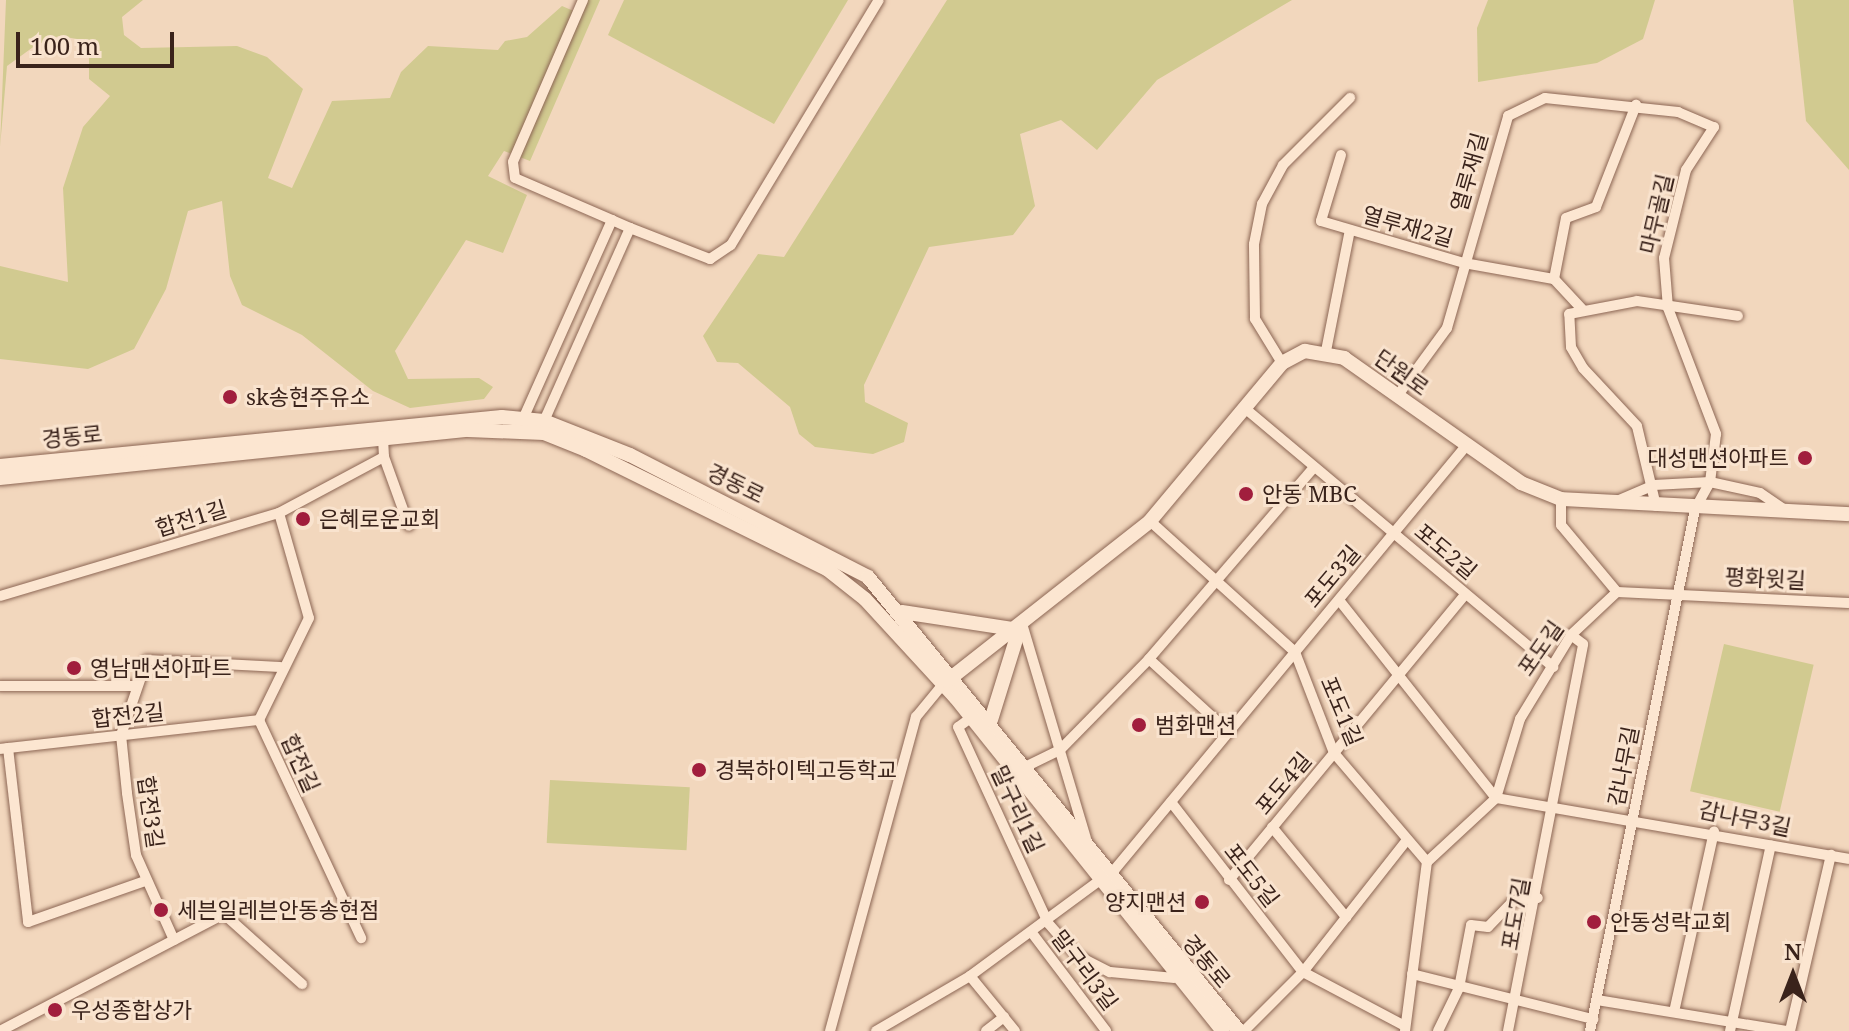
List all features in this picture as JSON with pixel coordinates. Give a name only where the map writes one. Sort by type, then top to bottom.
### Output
[{"type":"street","points":[[583,0],[513,162],[515,178],[710,259],[731,245],[879,0]]},
{"type":"street","points":[[1282,363],[1255,319],[1254,244],[1262,204],[1283,165],[1350,98]]},
{"type":"street","name":"열루재길","points":[[1398,395],[1447,328],[1508,116],[1545,98],[1636,105],[1678,112]]},
{"type":"street","points":[[1582,309],[1554,279],[1566,218],[1596,207],[1636,105]]},
{"type":"street","name":"마무골길","points":[[1678,112],[1714,127],[1686,170],[1672,214],[1664,258],[1668,308],[1716,434],[1710,482],[1695,509]]},
{"type":"street","name":"열루재2길","points":[[1341,155],[1321,221],[1464,263],[1554,279]]},
{"type":"street","points":[[523,419],[612,220]]},
{"type":"street","points":[[544,421],[630,228]]},
{"type":"street","points":[[830,1031],[916,717],[949,679],[1021,628],[1150,521],[1247,410],[1282,363],[1305,351],[1326,351],[1350,230]]},
{"type":"street","points":[[1656,506],[1654,485],[1637,426],[1571,347],[1569,314],[1615,301],[1738,316]]},
{"type":"street","name":"단원로","points":[[1326,351],[1398,395],[1466,446],[1561,499],[1695,509],[1849,514]]},
{"type":"street","name":"포도2길","points":[[1247,410],[1553,667]]},
{"type":"street","name":"경동로","points":[[0,466],[523,419],[544,421],[830,553],[902,612],[972,717],[1105,878],[1241,1031]]},
{"type":"street","name":"경동로","points":[[0,478],[383,438],[500,429],[544,433],[586,450],[837,575],[991,720],[1088,845],[1105,878],[1175,978],[1223,1031]]},
{"type":"street","points":[[383,438],[384,457],[409,526]]},
{"type":"street","name":"포도3길","points":[[1105,878],[1466,446]]},
{"type":"street","name":"합전1길","points":[[0,596],[279,513],[384,457]]},
{"type":"street","points":[[1027,766],[1060,750],[1149,659],[1314,467]]},
{"type":"street","points":[[1611,503],[1654,485],[1710,482],[1760,493],[1786,511]]},
{"type":"street","points":[[1561,499],[1561,525],[1617,592],[1678,592]]},
{"type":"street","name":"감나무길","points":[[1592,1025],[1695,509]]},
{"type":"street","name":"합전길","points":[[279,513],[309,618],[280,667],[259,720],[361,938]]},
{"type":"street","name":"포도1길","points":[[1150,521],[1295,652],[1334,753],[1427,862]]},
{"type":"street","name":"포도길","points":[[1496,798],[1520,719],[1571,635],[1617,592]]},
{"type":"street","name":"평화윗길","points":[[1678,592],[1849,603]]},
{"type":"street","name":"포도4길","points":[[1229,880],[1466,594]]},
{"type":"street","points":[[1339,600],[1496,798],[1555,803],[1633,817]]},
{"type":"street","points":[[902,612],[1021,628]]},
{"type":"street","points":[[991,720],[1021,628]]},
{"type":"street","points":[[1021,628],[1088,845]]},
{"type":"street","name":"포도7길","points":[[1508,1031],[1519,1002],[1583,644],[1571,635]]},
{"type":"street","points":[[1149,659],[1229,732]]},
{"type":"street","name":"합전3길","points":[[174,940],[145,881],[121,735],[147,660],[280,667]]},
{"type":"street","points":[[0,686],[137,686]]},
{"type":"street","name":"말구리1길","points":[[972,717],[958,727],[1048,923],[1076,955],[1110,972],[1175,978]]},
{"type":"street","name":"합전2길","points":[[4,748],[259,720]]},
{"type":"street","points":[[4,748],[28,922],[145,881]]},
{"type":"street","points":[[1405,1028],[1427,862],[1496,798]]},
{"type":"street","name":"포도5길","points":[[1171,802],[1303,972],[1405,1028]]},
{"type":"street","name":"감나무3길","points":[[1633,817],[1849,859]]},
{"type":"street","name":"포도5길","points":[[1272,827],[1346,917]]},
{"type":"street","points":[[1674,1012],[1714,831]]},
{"type":"street","points":[[1241,1031],[1303,972],[1407,840]]},
{"type":"street","points":[[1731,1026],[1771,845]]},
{"type":"street","points":[[1597,1000],[1674,1012],[1731,1026],[1788,1031],[1831,855]]},
{"type":"street","points":[[876,1031],[970,976],[1048,923],[1105,878]]},
{"type":"street","points":[[1438,1031],[1460,980],[1471,925],[1488,927],[1513,901],[1538,898]]},
{"type":"street","points":[[0,1031],[224,914],[302,984]]},
{"type":"street","name":"말구리3길","points":[[1032,933],[1101,1029]]},
{"type":"street","points":[[1412,974],[1460,980],[1592,1025]]},
{"type":"street","points":[[970,976],[1015,1031]]},
{"type":"street","points":[[986,1031],[1004,1017]]},
{"type":"shaded area","points":[[6,0],[143,0],[122,17],[124,35],[141,48],[237,46],[267,57],[303,89],[268,178],[292,188],[332,101],[390,98],[401,72],[428,46],[498,50],[505,41],[527,37],[562,6],[576,12],[581,0],[600,0],[530,161],[504,151],[488,176],[527,195],[503,253],[466,240],[395,351],[408,379],[479,378],[493,387],[484,399],[410,408],[373,391],[302,335],[242,305],[230,276],[222,201],[188,211],[166,289],[134,349],[88,369],[0,359],[0,266],[68,282],[63,188],[83,127],[110,96],[89,79],[89,41],[59,36],[36,45],[7,66],[0,147]]},
{"type":"shaded area","points":[[624,0],[848,0],[774,124],[608,35]]},
{"type":"shaded area","points":[[947,0],[1292,0],[1157,80],[1097,150],[1061,120],[1020,134],[1035,206],[1013,235],[929,247],[864,385],[865,402],[908,423],[904,442],[873,454],[815,447],[799,434],[790,407],[738,363],[717,362],[703,336],[758,254],[784,257]]},
{"type":"shaded area","points":[[1488,0],[1655,0],[1643,39],[1597,63],[1478,82],[1477,28]]},
{"type":"shaded area","points":[[1793,0],[1849,0],[1849,170],[1806,121]]},
{"type":"shaded area","points":[[1724,644],[1814,665],[1780,812],[1690,791]]},
{"type":"shaded area","points":[[550,780],[690,787],[687,850],[547,843]]},
{"type":"place","name":"sk송현주유소","points":[[230,397]]},
{"type":"place","name":"대성맨션아파트","points":[[1805,458]]},
{"type":"place","name":"안동 MBC","points":[[1246,494]]},
{"type":"place","name":"은혜로운교회","points":[[303,519]]},
{"type":"place","name":"영남맨션아파트","points":[[74,668]]},
{"type":"place","name":"범화맨션","points":[[1139,725]]},
{"type":"place","name":"경북하이텍고등학교","points":[[699,770]]},
{"type":"place","name":"양지맨션","points":[[1202,902]]},
{"type":"place","name":"세븐일레븐안동송현점","points":[[161,910]]},
{"type":"place","name":"안동성락교회","points":[[1594,922]]},
{"type":"place","name":"우성종합상가","points":[[55,1010]]}]
